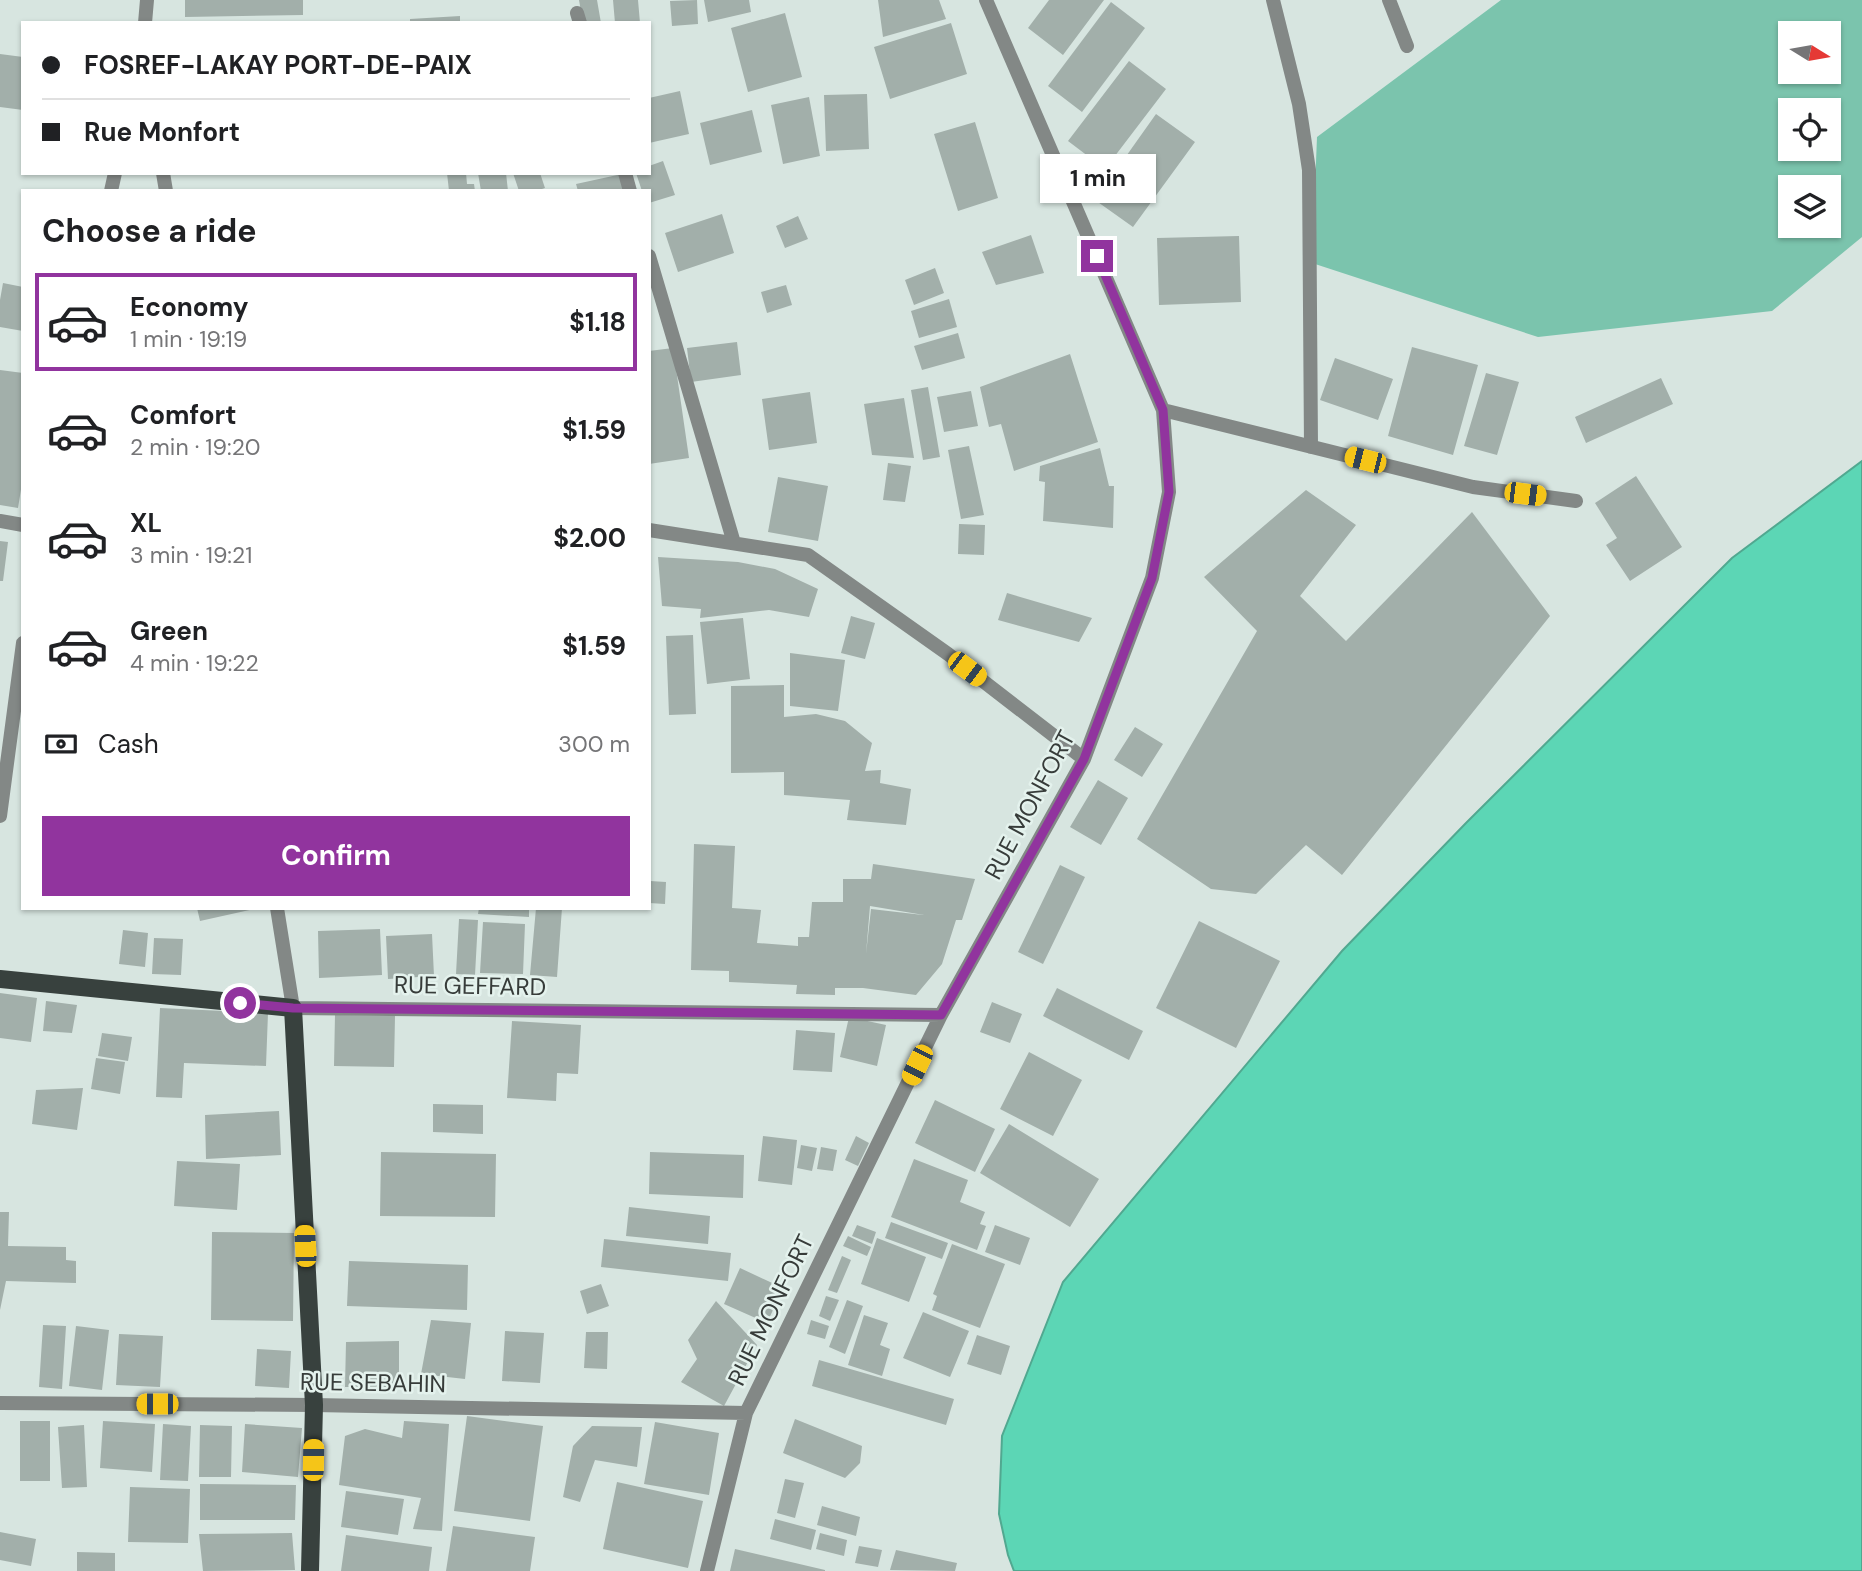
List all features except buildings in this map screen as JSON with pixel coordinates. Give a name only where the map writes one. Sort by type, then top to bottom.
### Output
[{"type":"main road","name":"RUE GEFFARD","points":[[0,979],[293,1008]]},
{"type":"main road","points":[[293,1008],[314,1405],[310,1571]]},
{"type":"street","points":[[145,21],[147,0]]},
{"type":"street","name":"RUE MONFORT","points":[[707,1571],[746,1413],[941,1015],[1084,759],[1152,578],[1169,492],[1163,410],[986,0]]},
{"type":"street","points":[[1273,0],[1299,104],[1309,170],[1311,447]]},
{"type":"street","points":[[1389,0],[1407,46]]},
{"type":"street","points":[[651,263],[734,543]]},
{"type":"street","points":[[1163,410],[1473,487],[1576,501]]},
{"type":"street","points":[[0,522],[21,525]]},
{"type":"street","points":[[651,530],[808,555],[948,654],[1084,759]]},
{"type":"street","points":[[0,816],[21,658]]},
{"type":"street","points":[[277,910],[293,1008]]},
{"type":"street","name":"RUE GEFFARD","points":[[293,1008],[941,1015]]},
{"type":"street","name":"RUE SEBAHIN","points":[[0,1403],[314,1405],[746,1413]]},
{"type":"shaded area","points":[[1501,0],[1862,0],[1862,237],[1772,311],[1538,337],[1312,263],[1317,137]]},
{"type":"shaded area","points":[[1862,461],[1862,1571],[1014,1571],[999,1514],[1002,1436],[1063,1282],[1342,951],[1466,823],[1732,558]]},
{"type":"route","points":[[240,1003],[293,1008],[941,1015],[1084,759],[1152,578],[1169,492],[1163,410],[1097,256]]}]
